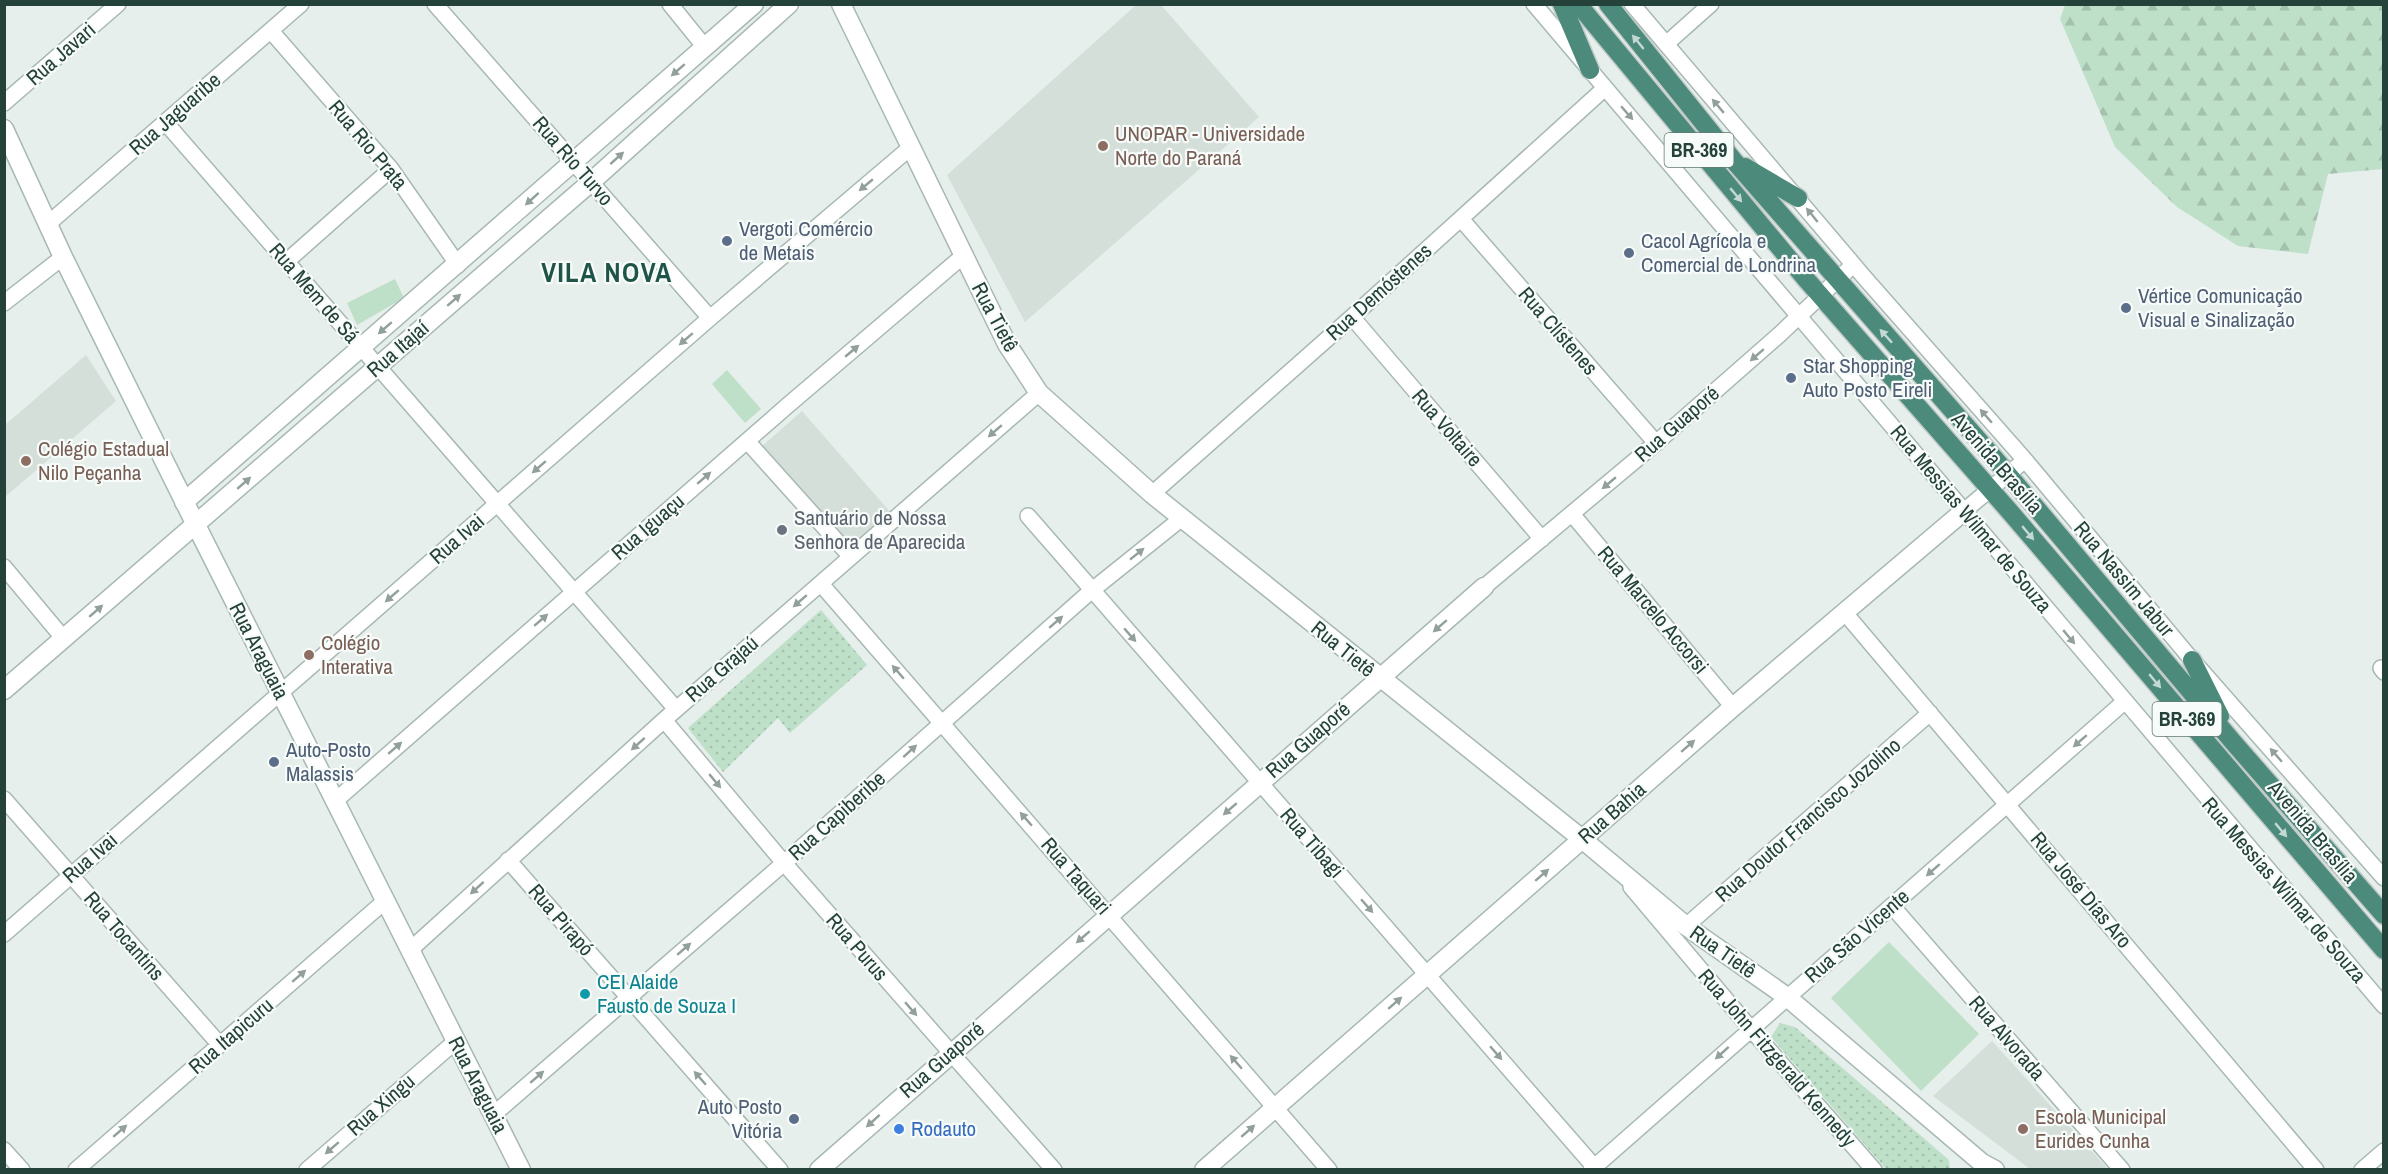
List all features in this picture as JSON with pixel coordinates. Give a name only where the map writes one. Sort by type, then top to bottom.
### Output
[{"type":"highway","points":[[1562,4],[1590,70]]},
{"type":"highway","name":"Avenida Brasília","points":[[1578,4],[1820,296],[1990,489],[2384,950]]},
{"type":"highway","name":"Avenida Brasília","points":[[1608,4],[1734,161],[2008,475],[2233,742],[2384,915]]},
{"type":"highway","points":[[1734,161],[1798,198]]},
{"type":"highway","points":[[2192,660],[2233,742]]},
{"type":"street","name":"Rua Javari","points":[[4,103],[118,4]]},
{"type":"street","name":"Rua Jaguaribe","points":[[49,223],[301,4]]},
{"type":"street","name":"Rua Rio Turvo","points":[[435,4],[710,318]]},
{"type":"street","points":[[670,4],[704,46]]},
{"type":"street","name":"Rua Itajaí","points":[[184,502],[754,4]]},
{"type":"street","name":"Rua Itajaí","points":[[4,690],[591,182],[789,4]]},
{"type":"street","name":"Rua Tietê","points":[[841,4],[1007,344],[1039,393],[1152,494],[1582,839],[1686,926],[1787,997],[1984,1167]]},
{"type":"street","name":"Rua Messias Wilmar de Souza","points":[[1534,4],[2384,1006]]},
{"type":"street","name":"Rua Nassim Jabur","points":[[1632,4],[1853,265],[2025,460],[2192,660],[2384,878]]},
{"type":"street","points":[[1666,44],[1711,4]]},
{"type":"street","name":"Rua Rio Prata","points":[[271,31],[391,169],[458,265]]},
{"type":"street","name":"Rua Demóstenes","points":[[1152,494],[1605,88]]},
{"type":"street","name":"Rua Mem de Sá","points":[[165,122],[676,710]]},
{"type":"street","name":"Rua Araguaia","points":[[4,129],[63,257],[184,502],[521,1170]]},
{"type":"street","name":"Rua Ivai","points":[[4,933],[710,318],[910,147]]},
{"type":"street","points":[[287,261],[391,169]]},
{"type":"street","name":"Rua Clístenes","points":[[1461,219],[1656,443]]},
{"type":"street","name":"Rua Iguaçu","points":[[335,801],[574,591],[963,256]]},
{"type":"street","points":[[4,303],[63,257]]},
{"type":"street","name":"Rua Guaporé","points":[[819,1170],[949,1053],[1484,587],[1656,443],[1800,316],[1853,265]]},
{"type":"street","name":"Rua Voltaire","points":[[1352,316],[1542,539]]},
{"type":"street","name":"Rua Grajaú","points":[[410,950],[664,720],[1039,393]]},
{"type":"street","points":[[747,441],[850,557]]},
{"type":"street","name":"Rua Bahia","points":[[1204,1170],[1733,707],[2025,460]]},
{"type":"street","name":"Rua Marcelo Accorsi","points":[[1572,514],[1733,707]]},
{"type":"street","name":"Rua Tibagi","points":[[1028,516],[1594,1168]]},
{"type":"street","name":"Rua Capiberibe","points":[[493,1116],[1092,591],[1182,518]]},
{"type":"street","points":[[4,567],[64,639]]},
{"type":"street","name":"Rua Taquari","points":[[821,584],[1329,1170]]},
{"type":"street","name":"Rua José Días Aro","points":[[1845,613],[2009,804],[2316,1170]]},
{"type":"street","name":"Rua São Vicente","points":[[1594,1168],[1750,1028],[2124,702]]},
{"type":"street","name":"Rua Doutor Francisco Jozolino","points":[[1686,926],[1930,713]]},
{"type":"street","name":"Rua Purus","points":[[664,720],[784,863],[1054,1170]]},
{"type":"street","name":"Rua Tocantins","points":[[4,799],[220,1046]]},
{"type":"street","name":"Rua Pirapó","points":[[508,860],[780,1170]]},
{"type":"street","name":"Rua John Fitzgerald Kennedy","points":[[1611,864],[1874,1170]]},
{"type":"street","name":"Rua Itapicuru","points":[[76,1170],[385,901]]},
{"type":"street","name":"Rua Alvorada","points":[[1892,906],[2122,1170]]},
{"type":"street","name":"Rua Xingu","points":[[307,1170],[456,1041]]},
{"type":"street","points":[[4,1150],[22,1170]]},
{"type":"street","points":[[2362,1170],[2384,1151]]},
{"type":"shaded area","name":"UNOPAR - Universidade Norte do Paraná","points":[[1136,5],[1161,5],[1259,117],[1025,322],[947,175]]},
{"type":"shaded area","name":"Colégio Estadual Nilo Peçanha","points":[[86,355],[116,401],[5,497],[5,425]]},
{"type":"shaded area","points":[[802,411],[892,514],[849,549],[760,448]]},
{"type":"shaded area","name":"Escola Municipal Eurides Cunha","points":[[1992,1041],[2108,1169],[2030,1169],[1933,1096]]},
{"type":"green space","points":[[2065,5],[2383,5],[2383,169],[2328,174],[2308,254],[2238,246],[2177,207],[2115,147],[2060,19]]},
{"type":"green space","points":[[395,279],[404,298],[357,325],[347,303]]},
{"type":"green space","points":[[727,370],[761,409],[745,423],[712,384]]},
{"type":"green space","points":[[821,610],[867,665],[790,733],[778,718],[723,772],[688,728]]},
{"type":"green space","points":[[1889,942],[1979,1034],[1921,1091],[1831,998]]},
{"type":"green space","points":[[1780,1023],[1795,1027],[1949,1160],[1950,1169],[1886,1169],[1771,1037]]},
{"type":"place","name":"UNOPAR - Universidade Norte do Paraná","points":[[1103,146]]},
{"type":"place","name":"Vergoti Comércio de Metais","points":[[727,241]]},
{"type":"place","name":"Cacol Agrícola e Comercial de Londrina","points":[[1629,253]]},
{"type":"place","name":"Vértice Comunicação Visual e Sinalização","points":[[2126,308]]},
{"type":"place","name":"Star Shopping Auto Posto Eireli","points":[[1791,378]]},
{"type":"place","name":"Colégio Estadual Nilo Peçanha","points":[[26,461]]},
{"type":"place","name":"Santuário de Nossa Senhora de Aparecida","points":[[782,530]]},
{"type":"place","name":"Colégio Interativa","points":[[309,655]]},
{"type":"place","name":"Auto-Posto Malassis","points":[[274,762]]},
{"type":"place","name":"CEI Alaide Fausto de Souza I","points":[[585,994]]},
{"type":"place","name":"Auto Posto Vitória","points":[[794,1119]]},
{"type":"place","name":"Rodauto","points":[[899,1129]]},
{"type":"place","name":"Escola Municipal Eurides Cunha","points":[[2023,1129]]},
{"type":"district","name":"VILA NOVA","points":[[607,273]]}]
